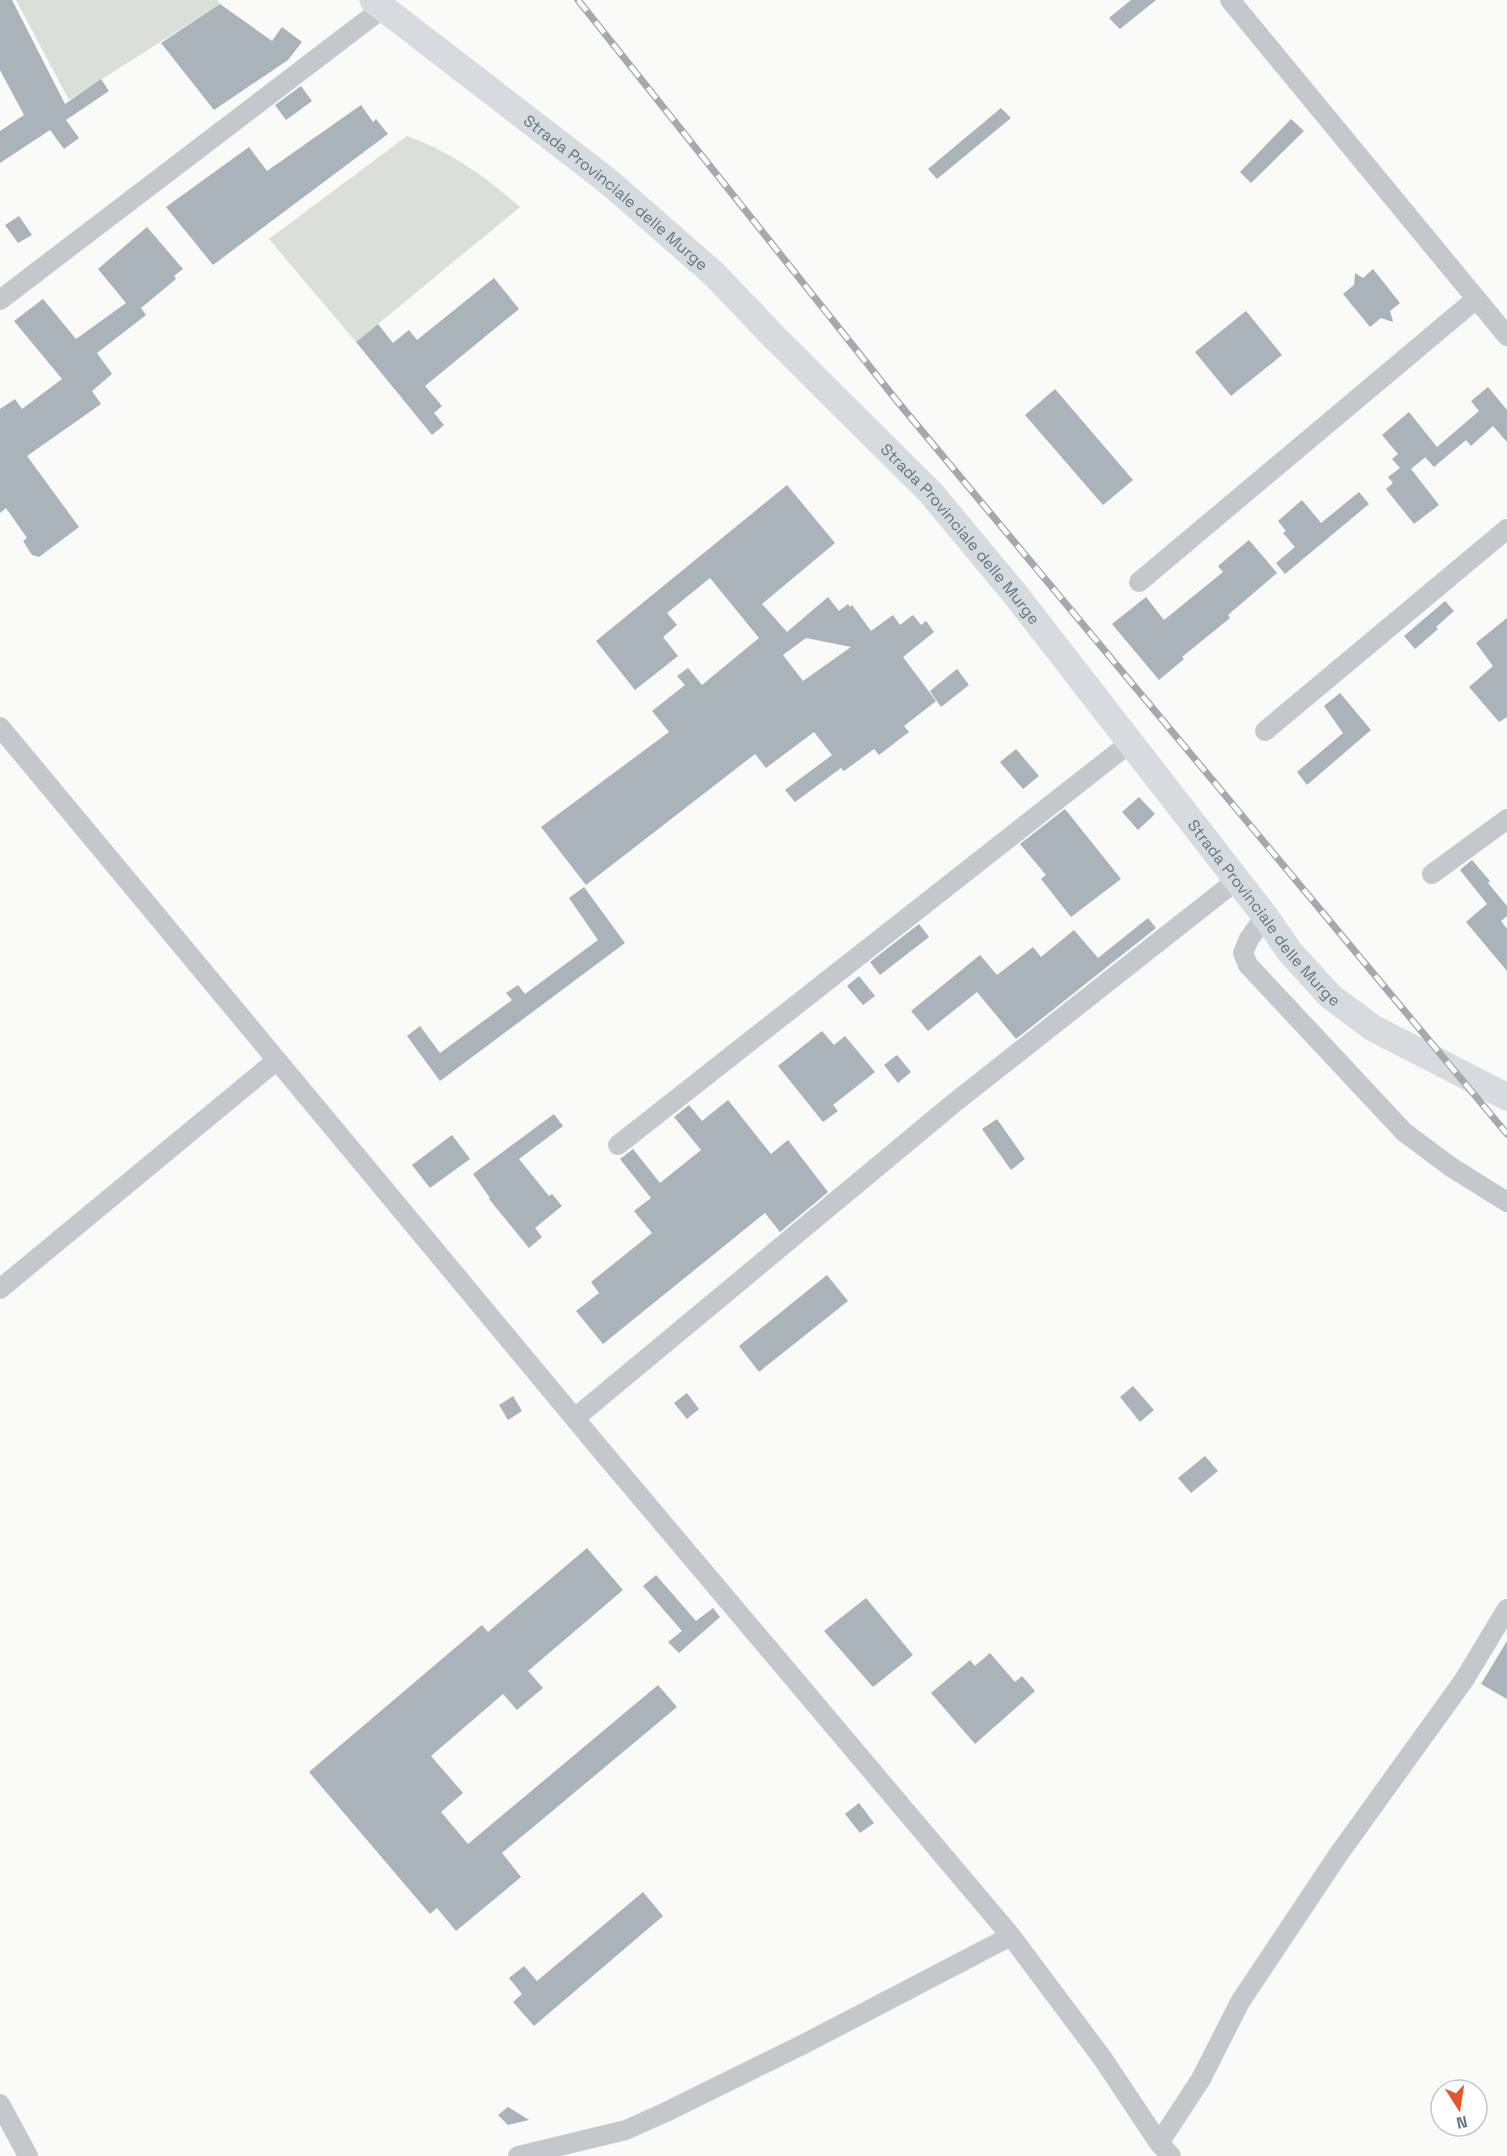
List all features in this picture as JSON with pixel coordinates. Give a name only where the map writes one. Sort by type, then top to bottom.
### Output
[{"type":"main road","name":"Strada Provinciale delle Murge","points":[[378,4],[609,182],[715,275],[774,338],[931,493],[1015,594],[1131,742],[1290,952],[1330,996],[1373,1028],[1507,1097]]},
{"type":"street","points":[[1230,0],[1507,336]]},
{"type":"street","points":[[0,300],[378,4]]},
{"type":"street","points":[[1139,582],[1476,299]]},
{"type":"street","points":[[1264,731],[1507,529]]},
{"type":"street","points":[[0,727],[575,1418],[1011,1936],[1103,2059],[1165,2149],[1240,2002],[1338,1855],[1464,1680],[1507,1609]]},
{"type":"street","points":[[618,1145],[1131,742]]},
{"type":"street","points":[[1432,874],[1507,819]]},
{"type":"street","points":[[575,1418],[945,1111],[1237,880]]},
{"type":"street","points":[[1265,916],[1249,939],[1244,953],[1248,965],[1404,1132],[1451,1167],[1507,1202]]},
{"type":"street","points":[[0,1289],[278,1060]]},
{"type":"street","points":[[518,2156],[626,2130],[804,2044],[1011,1936]]},
{"type":"street","points":[[0,2104],[27,2156]]},
{"type":"shaded area","points":[[16,0],[217,0],[220,4],[69,100]]},
{"type":"shaded area","points":[[407,136],[453,157],[494,185],[520,207],[356,342],[269,239]]},
{"type":"building","points":[[0,0],[12,0],[65,104],[101,79],[109,91],[66,120],[79,138],[64,149],[50,130],[0,163],[0,131],[24,115],[0,70]]},
{"type":"building","points":[[1131,0],[1156,0],[1120,29],[1109,18]]},
{"type":"building","points":[[220,4],[272,41],[282,27],[302,42],[288,60],[214,110],[161,43]]},
{"type":"building","points":[[301,86],[312,101],[286,120],[275,105]]},
{"type":"building","points":[[361,105],[373,122],[376,119],[388,134],[213,265],[166,207],[249,147],[267,171]]},
{"type":"building","points":[[1001,108],[1011,118],[937,179],[928,169]]},
{"type":"building","points":[[1291,119],[1304,131],[1251,183],[1240,172]]},
{"type":"building","points":[[19,216],[32,235],[18,243],[5,225]]},
{"type":"building","points":[[147,227],[183,269],[174,276],[176,279],[141,308],[146,315],[97,353],[112,374],[92,391],[101,404],[27,456],[79,527],[39,557],[32,555],[23,541],[27,538],[6,508],[0,513],[0,409],[15,399],[22,409],[62,379],[14,321],[43,299],[76,339],[126,303],[98,269]]},
{"type":"building","points":[[1373,269],[1400,303],[1390,311],[1393,322],[1381,318],[1370,327],[1343,294],[1354,285],[1355,273],[1363,278]]},
{"type":"building","points":[[494,278],[519,309],[425,386],[442,406],[434,413],[444,425],[432,435],[356,342],[378,324],[393,343],[409,330],[417,340]]},
{"type":"building","points":[[1246,311],[1282,355],[1231,396],[1195,352]]},
{"type":"building","points":[[1488,387],[1507,410],[1507,442],[1493,426],[1471,446],[1466,440],[1434,467],[1425,457],[1411,469],[1439,505],[1414,524],[1386,489],[1393,483],[1388,477],[1400,468],[1392,459],[1398,454],[1382,435],[1409,412],[1437,447],[1479,411],[1471,401]]},
{"type":"building","points":[[1055,389],[1133,480],[1103,505],[1025,415]]},
{"type":"building","points":[[787,485],[835,543],[762,604],[787,632],[828,597],[839,611],[848,604],[850,607],[852,605],[871,631],[893,615],[900,625],[913,615],[921,625],[926,621],[934,632],[903,657],[936,701],[904,726],[909,732],[879,755],[874,749],[844,771],[841,768],[795,802],[785,790],[832,755],[814,732],[766,768],[755,754],[586,885],[541,827],[669,732],[652,711],[685,685],[677,676],[688,668],[702,685],[759,638],[710,578],[667,613],[677,625],[663,637],[678,656],[635,690],[596,641]],"holes":[[[806,638],[851,647],[803,681],[783,655]]]},
{"type":"building","points":[[1359,492],[1369,504],[1285,574],[1276,563],[1295,547],[1283,533],[1286,531],[1278,521],[1302,500],[1321,523]]},
{"type":"building","points":[[1249,540],[1277,573],[1228,615],[1230,618],[1182,657],[1184,659],[1159,680],[1112,624],[1146,597],[1164,620],[1223,572],[1218,566]]},
{"type":"building","points":[[1445,601],[1454,611],[1415,649],[1404,636]]},
{"type":"building","points":[[1507,618],[1507,717],[1499,722],[1469,687],[1493,666],[1476,643]]},
{"type":"building","points":[[957,669],[969,685],[941,707],[930,691]]},
{"type":"building","points":[[1340,693],[1371,730],[1307,785],[1297,772],[1343,733],[1324,706]]},
{"type":"building","points":[[1016,749],[1039,776],[1023,789],[1000,762]]},
{"type":"building","points":[[1139,797],[1155,814],[1138,830],[1122,812]]},
{"type":"building","points":[[1065,809],[1121,879],[1071,917],[1041,879],[1046,875],[1020,844]]},
{"type":"building","points":[[1472,860],[1507,906],[1507,916],[1501,921],[1507,929],[1507,971],[1466,922],[1487,904],[1460,870]]},
{"type":"building","points":[[584,887],[625,943],[440,1081],[407,1036],[420,1026],[440,1053],[512,1000],[506,993],[518,985],[525,994],[598,940],[569,898]]},
{"type":"building","points":[[1148,918],[1156,928],[1016,1039],[977,992],[928,1031],[911,1011],[980,955],[997,975],[1033,947],[1041,957],[1074,930],[1098,958]]},
{"type":"building","points":[[919,924],[929,937],[880,975],[870,962]]},
{"type":"building","points":[[859,976],[875,996],[863,1005],[847,986]]},
{"type":"building","points":[[822,1031],[834,1045],[845,1036],[875,1072],[833,1105],[838,1111],[823,1122],[778,1066]]},
{"type":"building","points":[[897,1055],[911,1072],[898,1083],[884,1065]]},
{"type":"building","points":[[728,1100],[771,1154],[788,1140],[828,1192],[780,1232],[765,1213],[603,1344],[576,1311],[599,1293],[591,1282],[652,1233],[634,1211],[651,1198],[620,1159],[633,1149],[660,1183],[701,1150],[674,1117],[689,1105],[702,1121]]},
{"type":"building","points":[[554,1114],[563,1126],[519,1159],[549,1196],[552,1194],[562,1206],[535,1228],[542,1237],[529,1248],[489,1199],[473,1174]]},
{"type":"building","points":[[997,1119],[1025,1159],[1011,1170],[982,1129]]},
{"type":"building","points":[[452,1135],[470,1159],[430,1188],[412,1165]]},
{"type":"building","points":[[827,1275],[848,1301],[759,1372],[739,1346]]},
{"type":"building","points":[[1133,1386],[1154,1410],[1140,1422],[1120,1397]]},
{"type":"building","points":[[687,1393],[699,1409],[687,1419],[674,1403]]},
{"type":"building","points":[[513,1396],[522,1411],[508,1420],[499,1405]]},
{"type":"building","points":[[1205,1456],[1218,1471],[1191,1493],[1178,1478]]},
{"type":"building","points":[[587,1548],[623,1590],[528,1671],[543,1688],[517,1710],[503,1694],[431,1756],[463,1793],[441,1812],[468,1844],[658,1685],[677,1707],[502,1853],[521,1877],[456,1931],[437,1908],[430,1914],[309,1772],[482,1625],[488,1632]]},
{"type":"building","points":[[656,1575],[696,1621],[713,1608],[720,1617],[679,1653],[668,1642],[682,1631],[643,1586]]},
{"type":"building","points":[[866,1598],[913,1655],[873,1687],[824,1631]]},
{"type":"building","points":[[1507,1641],[1507,1699],[1481,1684]]},
{"type":"building","points":[[990,1653],[1015,1682],[1022,1676],[1035,1691],[975,1744],[931,1693],[970,1660],[975,1666]]},
{"type":"building","points":[[859,1803],[874,1823],[860,1833],[845,1814]]},
{"type":"building","points":[[643,1892],[663,1916],[534,2026],[513,2002],[522,1994],[509,1978],[524,1966],[537,1981]]},
{"type":"building","points":[[508,2107],[529,2120],[508,2125],[498,2115]]},
{"type":"railway","points":[[578,0],[897,401],[1507,1134]]}]
